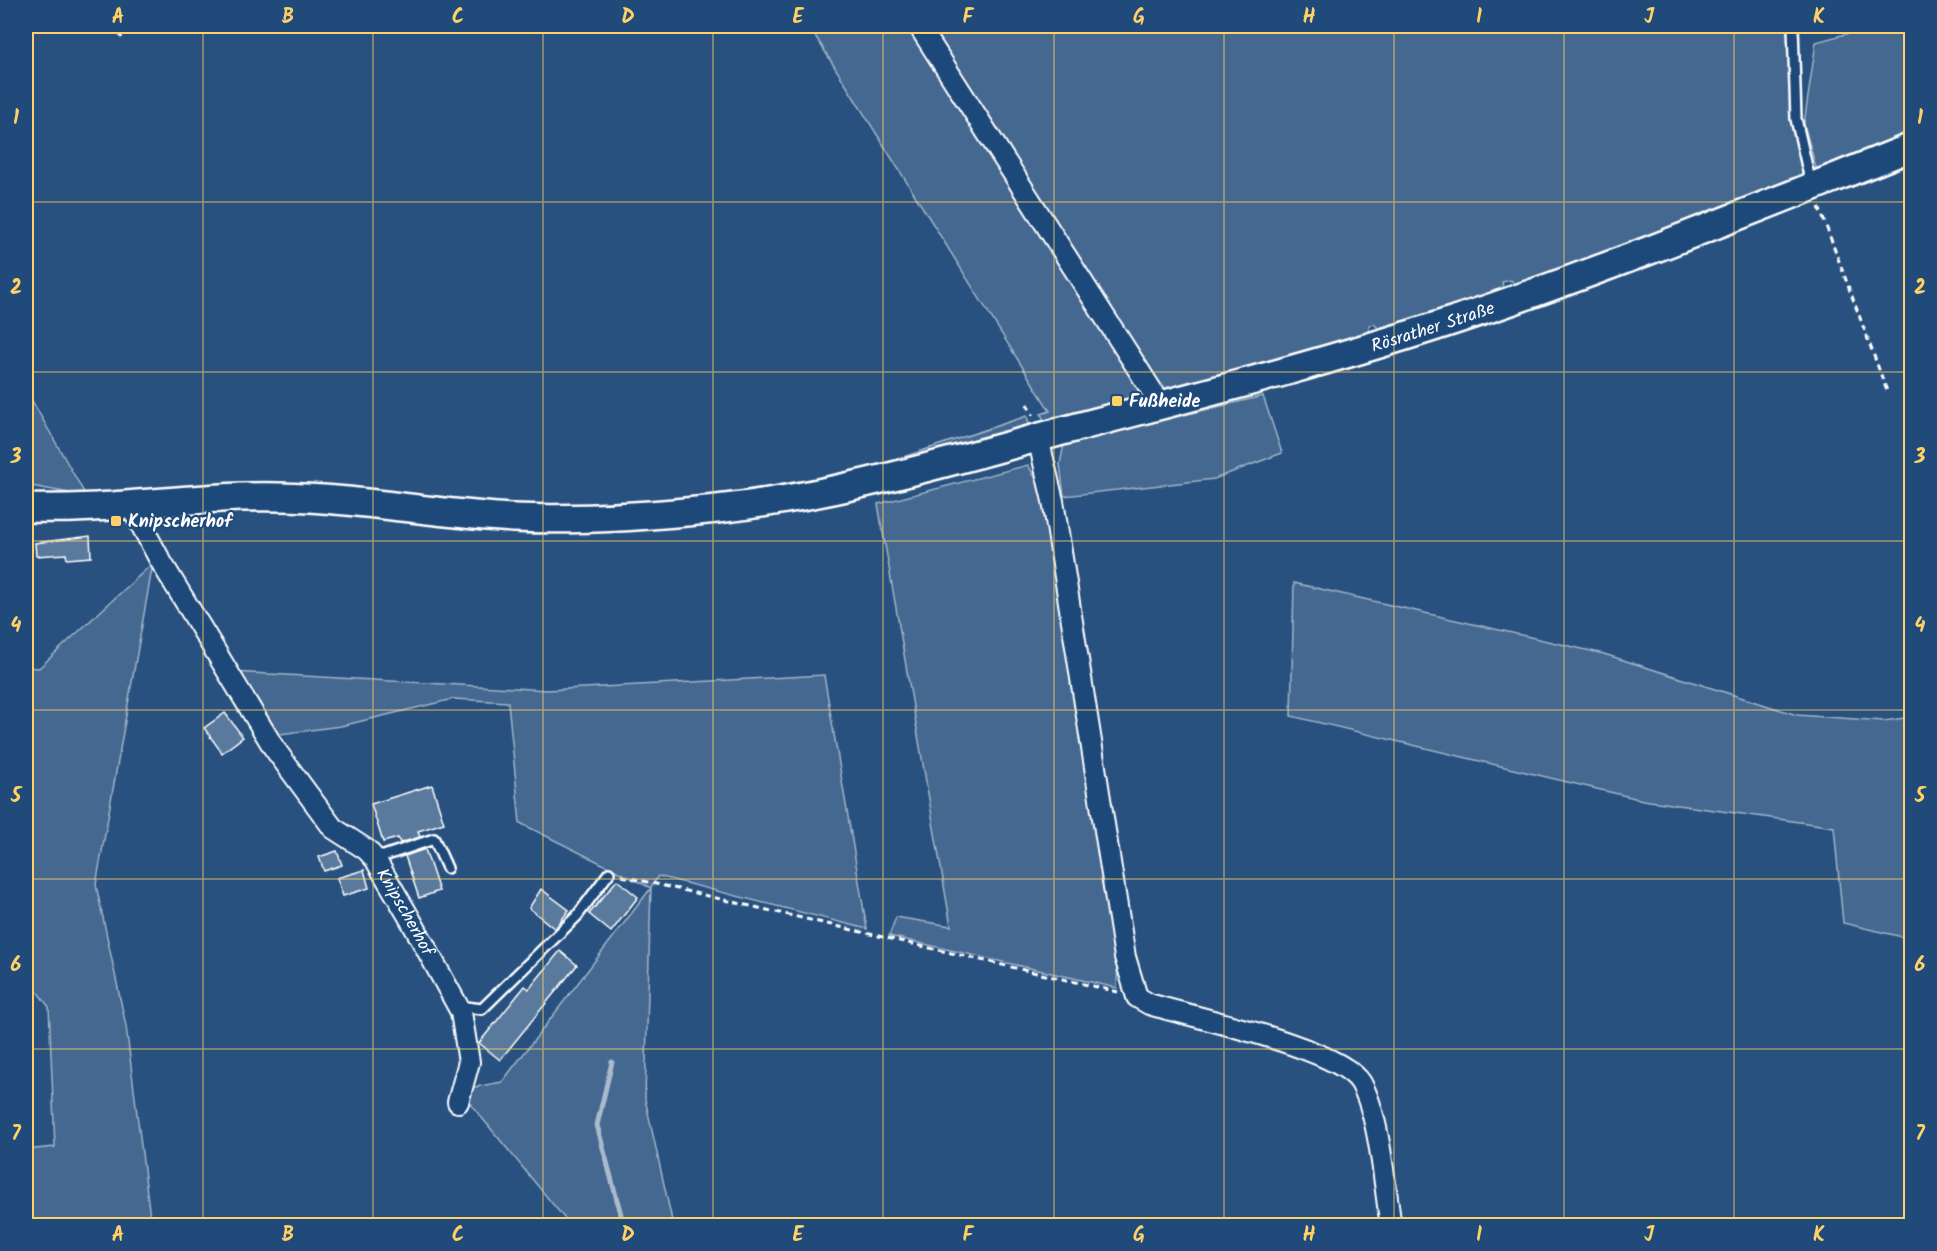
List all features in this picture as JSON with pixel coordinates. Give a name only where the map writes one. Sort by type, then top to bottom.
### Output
[{"type":"street","points":[[919,26],[1161,405]]},
{"type":"street","name":"Rösrather Straße","points":[[26,508],[131,506],[233,498],[282,497],[513,518],[653,515],[724,508],[816,492],[1038,438],[1298,369],[1456,320],[1650,250],[1911,147]]},
{"type":"street","points":[[1038,438],[1053,501],[1125,957],[1137,997],[1149,1004],[1307,1049],[1350,1070],[1360,1081],[1371,1104],[1391,1226]]},
{"type":"street","name":"Knipscherhof","points":[[131,506],[160,560],[274,748],[333,828],[367,850],[375,859],[458,1006],[466,1033],[469,1062],[458,1101]]},
{"type":"lane","points":[[1793,26],[1796,119],[1812,186]]},
{"type":"lane","points":[[375,859],[434,839],[447,868]]},
{"type":"lane","points":[[458,1006],[482,1009],[577,916],[609,873]]},
{"type":"path","points":[[114,26],[122,38]]},
{"type":"path","points":[[1812,186],[1887,391]]},
{"type":"path","points":[[609,873],[1137,997]]},
{"type":"shaded area","points":[[809,26],[914,26],[1150,399],[1048,428],[1041,414],[1050,411]]},
{"type":"shaded area","points":[[924,26],[1788,26],[1793,118],[1805,173],[1800,181],[1517,288],[1511,280],[1502,282],[1504,293],[1384,334],[1374,324],[1369,325],[1369,339],[1167,392],[1152,382]]},
{"type":"shaded area","points":[[1875,26],[1911,26],[1911,138],[1818,175],[1804,124],[1816,42]]},
{"type":"shaded area","points":[[26,390],[86,496],[26,485]]},
{"type":"shaded area","points":[[1263,396],[1282,453],[1214,479],[1064,496],[1060,464],[1064,444]]},
{"type":"shaded area","points":[[1027,416],[1031,431],[870,468]]},
{"type":"shaded area","points":[[1028,465],[1041,487],[1118,956],[1117,988],[889,936],[896,917],[951,926],[878,504]]},
{"type":"shaded area","points":[[153,563],[96,885],[126,1026],[151,1225],[26,1225],[26,1150],[55,1147],[49,1007],[26,977],[26,667],[39,668]]},
{"type":"shaded area","points":[[1294,583],[1604,654],[1797,715],[1884,721],[1911,717],[1911,939],[1843,923],[1834,827],[1643,800],[1291,716]]},
{"type":"shaded area","points":[[233,672],[547,690],[824,675],[867,929],[658,876],[651,888],[520,823],[508,702],[453,699],[341,726],[272,735]]},
{"type":"shaded area","points":[[651,888],[645,1099],[673,1225],[570,1225],[459,1090],[502,1082]]},
{"type":"building","points":[[90,536],[91,557],[67,559],[66,554],[36,556],[35,543]]},
{"type":"building","points":[[225,713],[243,737],[222,753],[204,728]]},
{"type":"building","points":[[432,785],[444,823],[418,831],[420,837],[400,843],[398,838],[383,842],[371,804]]},
{"type":"building","points":[[425,849],[439,891],[419,898],[405,856]]},
{"type":"building","points":[[337,851],[342,865],[324,871],[319,857]]},
{"type":"building","points":[[364,870],[369,888],[343,896],[337,878]]},
{"type":"building","points":[[617,880],[638,897],[611,932],[589,914]]},
{"type":"building","points":[[541,889],[569,910],[555,929],[529,908]]},
{"type":"building","points":[[560,951],[577,965],[500,1060],[479,1043],[525,986],[529,989]]},
{"type":"waterway","points":[[612,1062],[597,1125],[624,1226]]},
{"type":"place","name":"Fußheide","points":[[1117,401]]},
{"type":"place","name":"Knipscherhof","points":[[116,521]]}]
